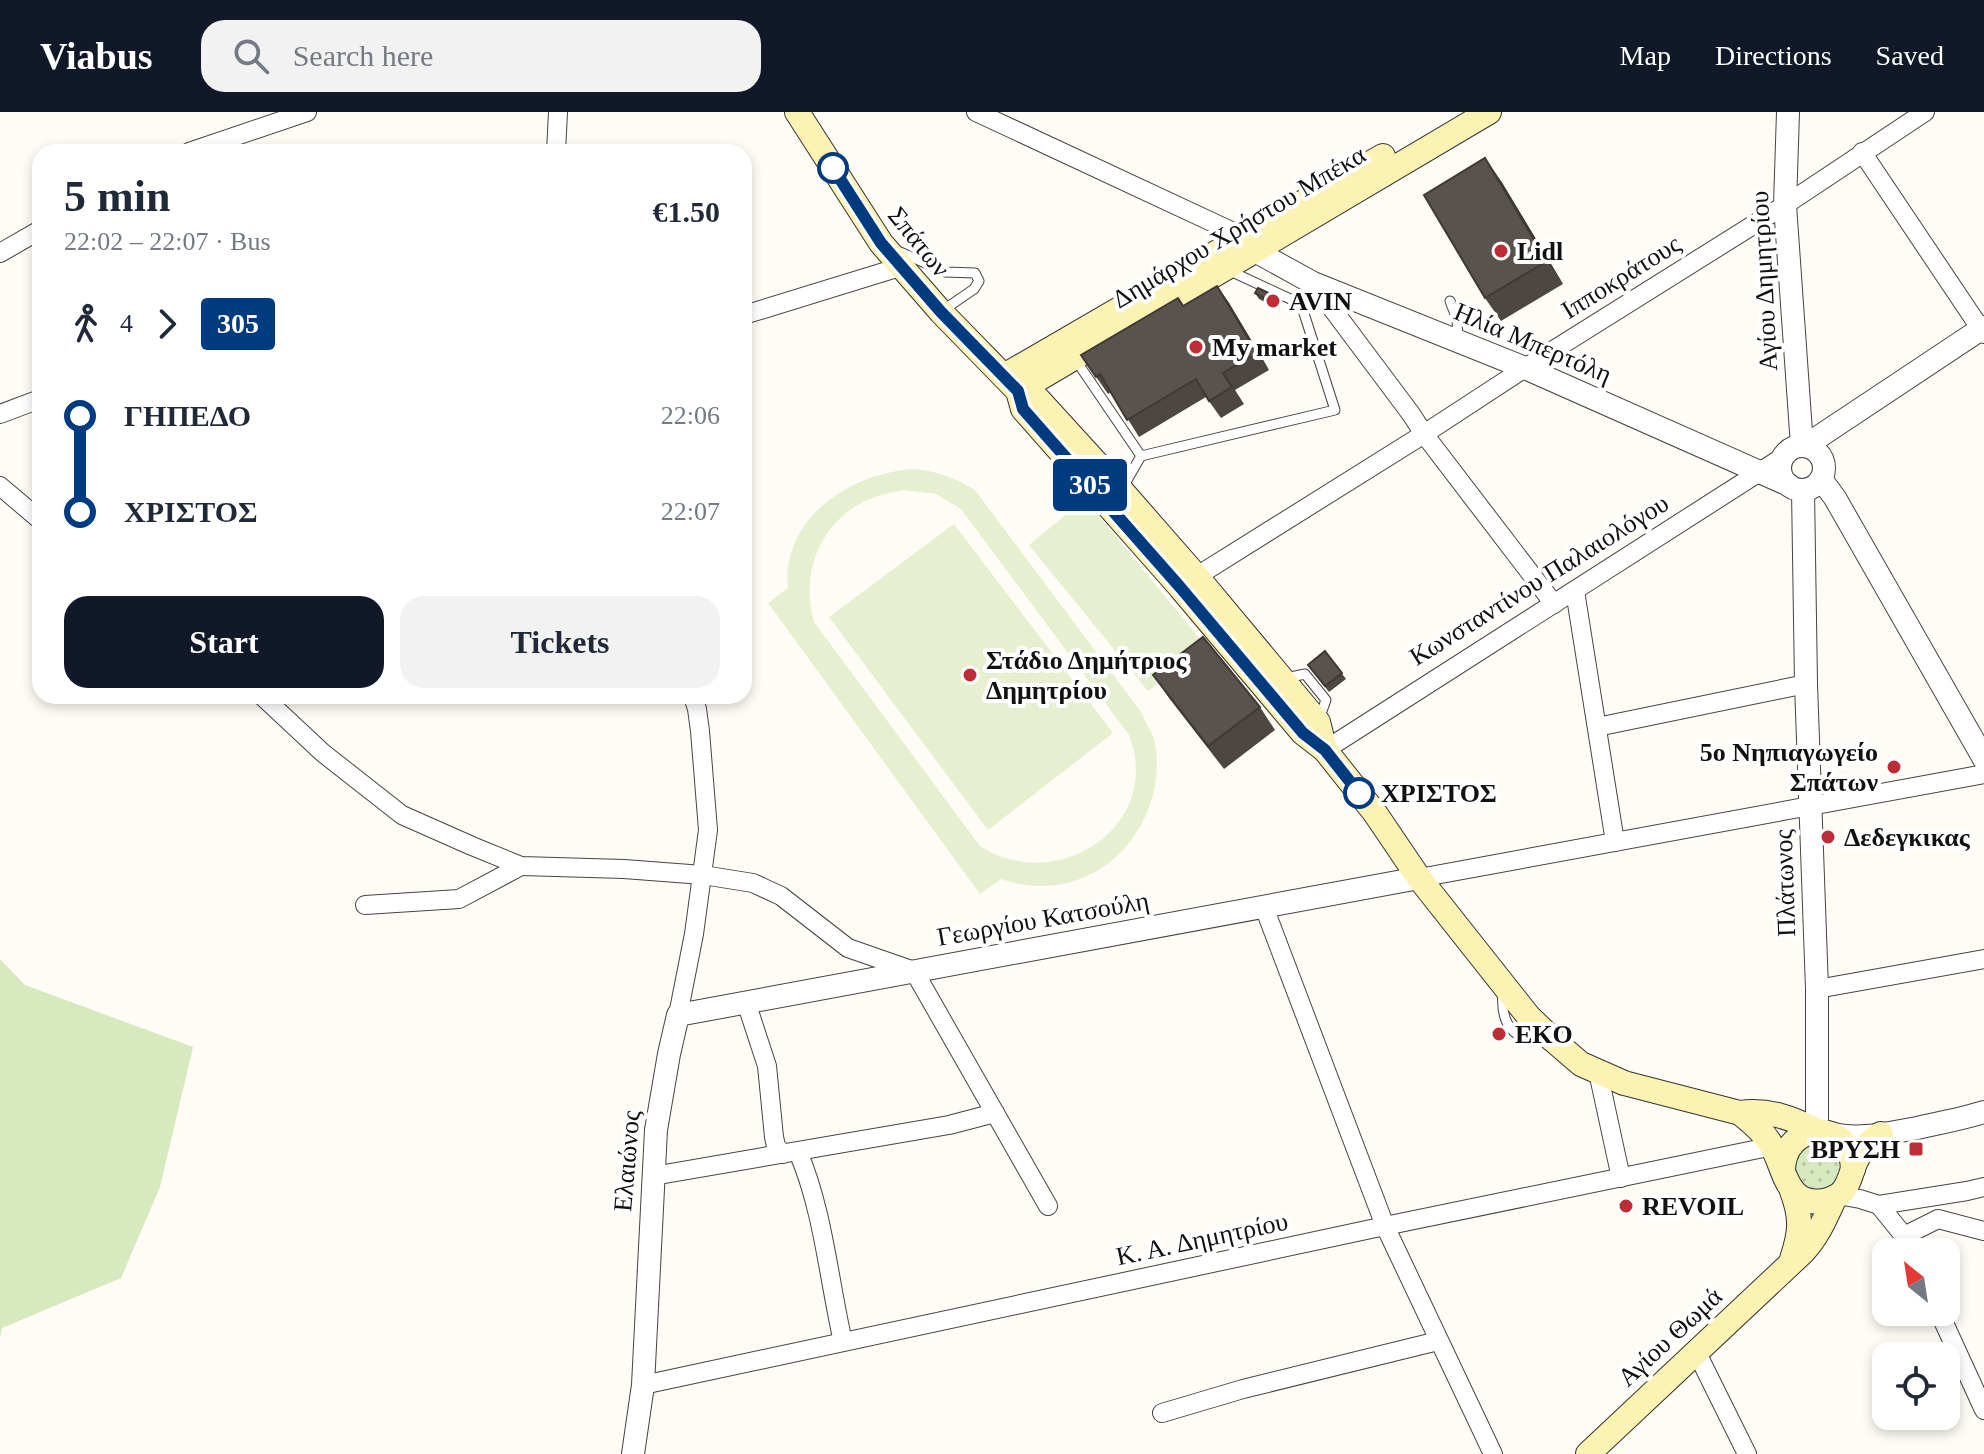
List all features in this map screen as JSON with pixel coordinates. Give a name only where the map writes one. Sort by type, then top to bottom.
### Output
[{"type":"main road","name":"Σπάτων","points":[[797,112],[881,243],[941,312],[1011,383]]},
{"type":"main road","name":"Δημάρχου Χρήστου Μπέκα","points":[[1011,383],[1074,358],[1225,268],[1249,244],[1458,112]]},
{"type":"main road","name":"Δημάρχου Χρήστου Μπέκα","points":[[1011,383],[1249,244],[1489,112]]},
{"type":"main road","points":[[1011,383],[1038,399],[1121,490],[1303,733],[1325,750],[1375,813],[1419,878],[1529,1017],[1581,1064],[1624,1083],[1746,1118],[1762,1131],[1773,1146],[1800,1218],[1797,1245],[1791,1262]]},
{"type":"main road","points":[[1011,383],[1023,409],[1282,679],[1318,722],[1325,750]]},
{"type":"main road","points":[[1746,1118],[1757,1110],[1838,1137],[1848,1148],[1851,1154],[1848,1187],[1816,1201],[1804,1199],[1788,1181],[1784,1157],[1797,1139],[1811,1130]]},
{"type":"main road","name":"Αγίου Θωμά","points":[[1588,1454],[1813,1241],[1848,1187],[1860,1153],[1881,1134]]},
{"type":"street","points":[[213,144],[307,112]]},
{"type":"street","points":[[556,144],[558,112]]},
{"type":"street","name":"Ηλία Μπερτόλη","points":[[976,112],[1249,244],[1313,283],[1525,368],[1759,472],[1805,485]]},
{"type":"street","name":"Αγίου Δημητρίου","points":[[1788,112],[1785,205],[1797,450],[1780,469],[1785,481],[1805,485]]},
{"type":"street","name":"Ιπποκράτους","points":[[1189,582],[1785,205],[1925,112]]},
{"type":"street","points":[[1862,152],[1983,330]]},
{"type":"street","points":[[0,253],[32,235]]},
{"type":"street","points":[[752,313],[900,267]]},
{"type":"street","points":[[1313,283],[1554,604]]},
{"type":"street","name":"Κωνσταντίνου Παλαιολόγου","points":[[1325,750],[1983,330]]},
{"type":"street","points":[[0,414],[32,402]]},
{"type":"street","points":[[1797,450],[1816,451],[1823,460],[1824,473],[1805,485]]},
{"type":"street","points":[[1805,485],[1835,498],[1984,759]]},
{"type":"street","name":"Πλάτωνος","points":[[1805,485],[1806,684],[1817,989],[1811,1130]]},
{"type":"street","points":[[0,486],[32,513]]},
{"type":"street","points":[[1575,591],[1615,842]]},
{"type":"street","points":[[1597,727],[1806,684]]},
{"type":"street","points":[[271,704],[323,753],[402,815],[521,866],[624,869],[703,875],[753,883],[781,896],[848,948],[914,971],[1048,1206]]},
{"type":"street","name":"Ελαιώνος","points":[[633,1454],[643,1385],[656,1130],[694,934],[708,830],[695,704]]},
{"type":"street","points":[[1419,878],[1984,774]]},
{"type":"street","points":[[365,905],[459,899],[521,866]]},
{"type":"street","name":"Γεωργίου Κατσούλη","points":[[678,1015],[1419,878]]},
{"type":"street","points":[[1264,907],[1385,1226],[1493,1454]]},
{"type":"street","points":[[1817,989],[1984,959]]},
{"type":"street","points":[[746,1002],[767,1066],[776,1146],[790,1153],[807,1173],[843,1342]]},
{"type":"street","points":[[1598,1072],[1621,1178]]},
{"type":"street","points":[[1811,1130],[1849,1137],[1881,1134],[1984,1112]]},
{"type":"street","points":[[653,1176],[949,1125],[995,1113]]},
{"type":"street","name":"Κ. Α. Δημητρίου","points":[[643,1385],[1773,1146]]},
{"type":"street","points":[[1848,1187],[1879,1205],[1904,1238]]},
{"type":"street","points":[[1879,1205],[1984,1187]]},
{"type":"street","points":[[1938,1196],[1938,1219]]},
{"type":"street","points":[[1938,1219],[1984,1231]]},
{"type":"street","points":[[1915,1238],[1938,1219]]},
{"type":"street","points":[[1945,1326],[1984,1410]]},
{"type":"street","points":[[1162,1413],[1243,1389],[1438,1341]]},
{"type":"street","points":[[1696,1351],[1747,1454]]},
{"type":"lane","points":[[881,243],[945,272],[975,273],[979,281],[974,289],[941,312]]},
{"type":"lane","points":[[1121,490],[1141,456],[1335,410],[1301,304],[1225,268]]},
{"type":"lane","points":[[1301,304],[1313,283]]},
{"type":"lane","points":[[1450,301],[1457,319],[1458,341]]},
{"type":"lane","points":[[1074,358],[1141,456]]},
{"type":"green space","points":[[912,469],[929,471],[975,490],[1141,712],[1156,747],[1153,795],[1131,841],[1095,872],[1051,886],[1026,885],[1001,879],[980,894],[768,603],[788,588],[789,563],[796,541],[808,521],[824,504],[844,490],[889,473]],"holes":[[[904,490],[936,494],[961,509],[1129,735],[1136,768],[1131,798],[1118,823],[1096,843],[1070,857],[1041,863],[1010,859],[980,846],[814,622],[810,604],[812,568],[826,535],[837,521],[867,500],[881,495]]]},
{"type":"green space","points":[[1085,499],[1205,645],[1148,691],[1029,545]]},
{"type":"green space","name":"Στάδιο Δημήτριος Δημητρίου","points":[[954,524],[1113,733],[988,830],[829,617]]},
{"type":"green space","points":[[0,959],[25,985],[193,1047],[160,1187],[121,1278],[2,1328],[0,1338]]},
{"type":"green space","points":[[1821,1142],[1842,1155],[1842,1179],[1822,1192],[1806,1189],[1795,1175],[1795,1159],[1805,1146]]},
{"type":"building","name":"Lidl","points":[[1485,158],[1547,261],[1485,298],[1424,195]]},
{"type":"building","name":"My market","points":[[1217,286],[1257,353],[1223,373],[1232,387],[1209,401],[1196,379],[1127,420],[1100,374],[1096,377],[1081,355],[1178,298],[1183,306]]},
{"type":"building","points":[[1258,288],[1277,297],[1274,303],[1255,293]]},
{"type":"building","points":[[1203,637],[1260,707],[1208,746],[1153,675]]},
{"type":"building","points":[[1325,651],[1342,673],[1325,686],[1308,665]]},
{"type":"bus line","name":"305","points":[[833,168],[900,267],[1018,391],[1023,409],[1180,587],[1303,733],[1325,750],[1359,793]]},
{"type":"place","name":"Lidl","points":[[1501,251]]},
{"type":"place","name":"AVIN","points":[[1273,301]]},
{"type":"place","name":"My market","points":[[1196,347]]},
{"type":"place","name":"Στάδιο Δημήτριος Δημητρίου","points":[[970,675]]},
{"type":"place","name":"5ο Νηπιαγωγείο Σπάτων","points":[[1894,767]]},
{"type":"place","name":"ΧΡΙΣΤΟΣ","points":[[1359,793]]},
{"type":"place","name":"Δεδεγκικας","points":[[1828,837]]},
{"type":"place","name":"EKO","points":[[1499,1034]]},
{"type":"place","name":"ΒΡΥΣΗ","points":[[1916,1149]]},
{"type":"place","name":"REVOIL","points":[[1626,1206]]}]
